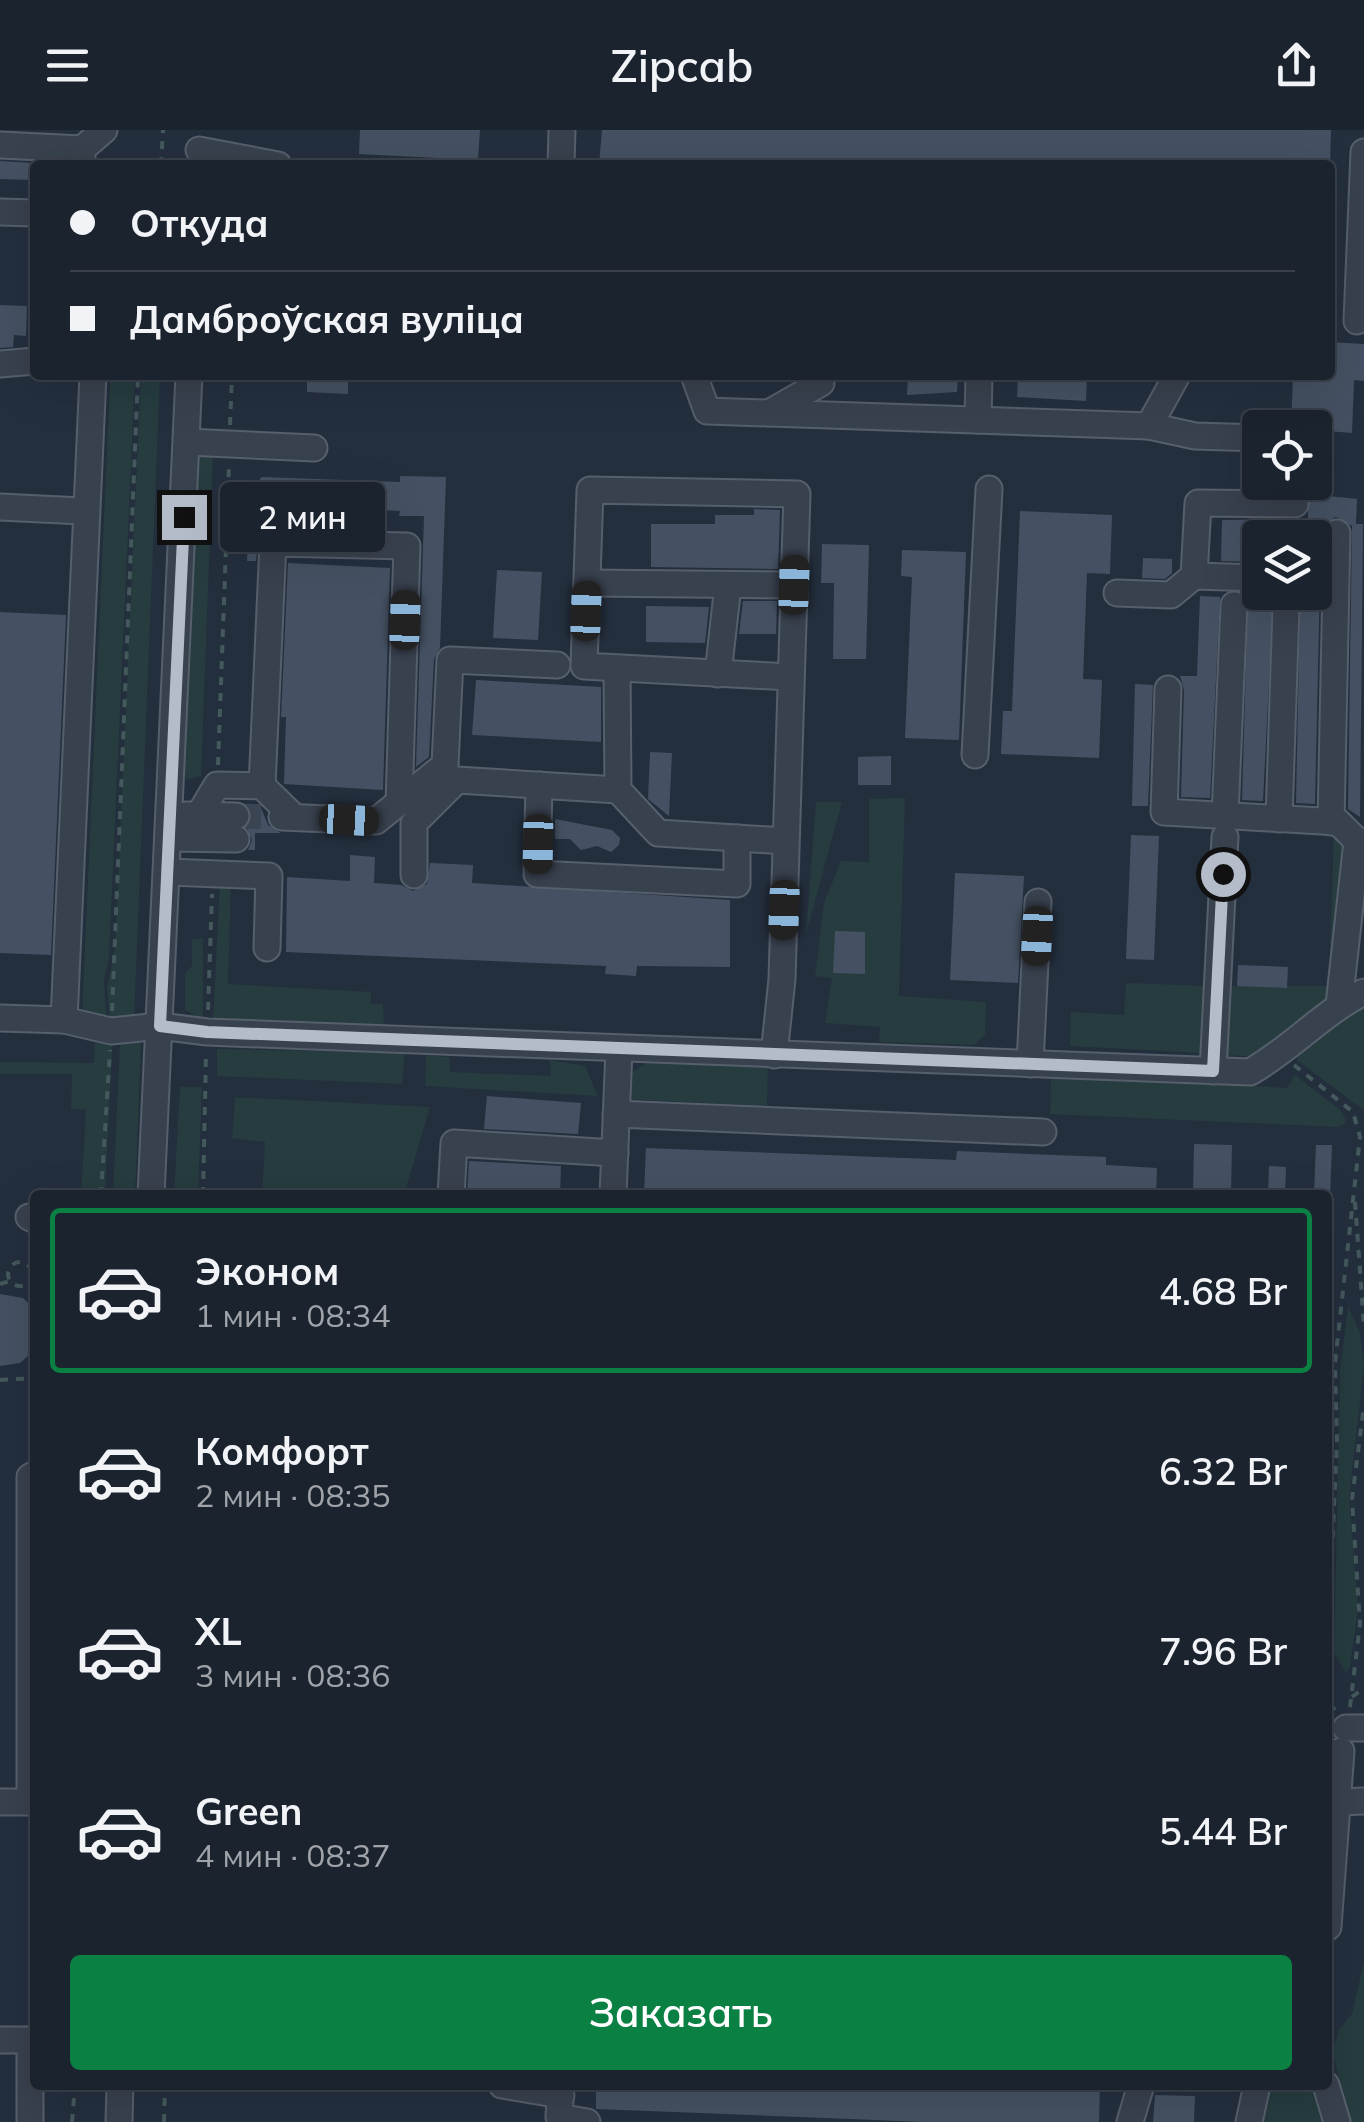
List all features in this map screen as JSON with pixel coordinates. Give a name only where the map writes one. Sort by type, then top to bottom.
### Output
[{"type":"street","points":[[0,145],[82,157],[104,130]]},
{"type":"street","points":[[560,160],[562,130]]},
{"type":"street","points":[[199,148],[255,160]]},
{"type":"street","points":[[1335,319],[1360,321],[1364,152]]},
{"type":"street","points":[[0,212],[30,213]]},
{"type":"street","points":[[0,364],[30,361]]},
{"type":"street","points":[[64,1020],[93,380]]},
{"type":"street","points":[[152,1190],[189,380]]},
{"type":"street","points":[[696,380],[708,411],[1149,426],[1195,436],[1242,437]]},
{"type":"street","points":[[978,420],[979,380]]},
{"type":"street","points":[[1149,426],[1173,380]]},
{"type":"street","points":[[769,413],[821,382]]},
{"type":"street","points":[[187,442],[314,448]]},
{"type":"street","points":[[975,755],[989,489]]},
{"type":"street","points":[[774,1055],[781,995],[797,494],[590,490],[584,666],[790,676]]},
{"type":"street","points":[[1194,576],[1198,503],[1295,504]]},
{"type":"street","points":[[0,507],[82,511]]},
{"type":"street","points":[[1331,822],[1337,534]]},
{"type":"street","points":[[399,803],[407,546],[273,542],[262,786],[288,817],[376,821],[399,803],[444,765],[450,660],[557,665]]},
{"type":"street","points":[[1118,593],[1171,595],[1194,576],[1242,577]]},
{"type":"street","points":[[587,583],[794,585]]},
{"type":"street","points":[[718,674],[728,585]]},
{"type":"street","points":[[1213,1071],[1234,606]]},
{"type":"street","points":[[1279,819],[1286,610]]},
{"type":"street","points":[[617,670],[618,790],[658,833],[785,841]]},
{"type":"street","points":[[1168,689],[1164,812],[1225,826],[1279,819],[1338,822],[1360,842],[1339,1005]]},
{"type":"street","points":[[414,875],[414,824],[457,780],[618,790]]},
{"type":"street","points":[[170,826],[199,815],[217,785],[262,786]]},
{"type":"street","points":[[540,785],[537,874],[737,884],[738,838]]},
{"type":"street","points":[[170,826],[236,827],[199,815]]},
{"type":"street","points":[[168,872],[269,876],[267,948]]},
{"type":"street","points":[[1030,1064],[1038,902]]},
{"type":"street","points":[[0,1018],[64,1020],[111,1031],[160,1026],[207,1032],[1250,1072],[1282,1055],[1339,1005],[1364,992]]},
{"type":"street","points":[[613,1190],[619,1049]]},
{"type":"street","points":[[616,1114],[1043,1132]]},
{"type":"street","points":[[450,1190],[454,1143],[614,1154]]},
{"type":"street","points":[[1332,1905],[1351,1802],[1350,1736]]},
{"type":"street","points":[[0,1802],[30,1802]]},
{"type":"street","points":[[0,2040],[30,2040]]},
{"type":"street","points":[[30,2122],[31,2090]]},
{"type":"street","points":[[119,2122],[120,2090]]},
{"type":"street","points":[[561,2090],[560,2117],[587,2122]]},
{"type":"street","points":[[1130,2122],[1140,2090]]},
{"type":"street","points":[[1250,2122],[1255,2090]]},
{"type":"street","points":[[1327,2090],[1337,2122]]},
{"type":"path","points":[[162,130],[162,160]]},
{"type":"path","points":[[101,1190],[138,380]]},
{"type":"path","points":[[1282,1055],[1364,1118]]},
{"type":"path","points":[[1332,1561],[1338,1442],[1334,1362],[1360,1138],[1353,1112]]},
{"type":"path","points":[[1354,1190],[1364,1326]]},
{"type":"path","points":[[10,1281],[9,1270],[14,1264],[30,1266]]},
{"type":"path","points":[[0,1284],[10,1281],[24,1285],[30,1280]]},
{"type":"path","points":[[0,1380],[30,1378]]},
{"type":"path","points":[[1350,1736],[1360,1624],[1352,1499],[1364,1405]]},
{"type":"path","points":[[1352,1698],[1364,1688]]},
{"type":"path","points":[[72,2122],[75,2090]]},
{"type":"path","points":[[164,2122],[165,2090]]},
{"type":"green space","points":[[108,380],[135,380],[109,956],[104,981],[106,1017],[91,1017],[83,1011],[83,991]]},
{"type":"green space","points":[[141,380],[160,380],[134,1020],[141,1046],[135,1190],[113,1190],[121,1023],[113,1029],[105,1190],[81,1190],[86,1110],[71,1109],[72,1074],[0,1074],[0,1062],[94,1063],[95,1039],[110,1020],[107,988],[115,950]]},
{"type":"green space","points":[[199,454],[213,455],[201,776],[187,779],[183,774]]},
{"type":"green space","points":[[905,798],[899,996],[986,1002],[985,1035],[974,1045],[879,1042],[880,1027],[825,1023],[832,978],[815,976],[824,903],[841,861],[869,862],[869,799]]},
{"type":"green space","points":[[816,802],[842,802],[806,934]]},
{"type":"green space","points":[[1334,832],[1347,836],[1333,992],[1271,1057],[1224,1055],[1225,986],[1329,986]]},
{"type":"green space","points":[[220,880],[231,881],[228,984],[371,992],[371,1004],[383,1004],[384,1027],[213,1022]]},
{"type":"green space","points":[[203,938],[203,1019],[185,1010],[185,973],[192,966],[192,939]]},
{"type":"green space","points":[[1126,983],[1210,986],[1202,1053],[1070,1046],[1071,1012],[1124,1015]]},
{"type":"green space","points":[[1364,1005],[1364,1110],[1298,1061],[1296,1052],[1341,1013]]},
{"type":"green space","points":[[217,1049],[405,1053],[402,1084],[217,1076]]},
{"type":"green space","points":[[426,1055],[449,1057],[450,1072],[551,1076],[550,1060],[585,1066],[598,1096],[425,1086]]},
{"type":"green space","points":[[648,1062],[768,1065],[767,1106],[624,1099],[629,1074]]},
{"type":"green space","points":[[1057,1073],[1287,1088],[1295,1075],[1340,1110],[1347,1122],[1339,1127],[1050,1114],[1051,1080]]},
{"type":"green space","points":[[180,1087],[202,1087],[198,1190],[174,1190]]},
{"type":"green space","points":[[235,1097],[430,1107],[405,1190],[262,1190],[265,1142],[232,1138]]},
{"type":"green space","points":[[1348,1306],[1360,1334],[1364,1365],[1349,1498],[1358,1608],[1346,1673],[1334,1653],[1340,1371]]},
{"type":"green space","points":[[1364,1962],[1364,2122],[1351,2122],[1332,2051],[1340,2028],[1352,2014]]},
{"type":"green space","points":[[1266,2090],[1321,2090],[1330,2122],[1261,2122]]},
{"type":"building","points":[[360,130],[480,130],[478,160],[359,154]]},
{"type":"building","points":[[602,130],[1331,130],[1330,160],[599,160]]},
{"type":"building","points":[[0,161],[30,163],[30,180],[0,179]]},
{"type":"building","points":[[0,305],[27,306],[26,336],[14,335],[13,347],[0,348]]},
{"type":"building","points":[[1335,342],[1364,344],[1364,381],[1354,380],[1352,433],[1332,431],[1332,410],[1292,410],[1293,380],[1335,380]]},
{"type":"building","points":[[307,380],[348,380],[348,394],[307,392]]},
{"type":"building","points":[[908,380],[958,380],[957,392],[907,395]]},
{"type":"building","points":[[1018,380],[1087,380],[1086,401],[1017,397]]},
{"type":"building","points":[[400,476],[446,477],[440,648],[434,659],[429,757],[416,767],[424,516],[399,516],[400,511],[268,504],[267,528],[259,535],[256,561],[247,561],[251,489],[262,477],[400,482]]},
{"type":"building","points":[[1332,496],[1357,499],[1356,524],[1363,524],[1360,817],[1348,809],[1352,526],[1336,517],[1331,520],[1242,520],[1242,562],[1221,561],[1222,520],[1308,519],[1308,500],[1332,500]]},
{"type":"building","points":[[754,509],[780,510],[778,569],[651,567],[651,524],[715,524],[715,515],[754,515]]},
{"type":"building","points":[[1020,511],[1112,515],[1110,574],[1087,573],[1083,679],[1102,680],[1099,758],[1001,754],[1003,711],[1012,711]]},
{"type":"building","points":[[822,544],[869,545],[866,659],[833,659],[834,583],[821,583]]},
{"type":"building","points":[[902,550],[966,552],[959,740],[905,738],[912,577],[901,576]]},
{"type":"building","points":[[1143,558],[1172,559],[1172,573],[1165,579],[1142,578]]},
{"type":"building","points":[[288,563],[390,568],[383,790],[284,784],[286,717],[281,717]]},
{"type":"building","points":[[497,570],[542,572],[538,640],[493,638]]},
{"type":"building","points":[[1200,596],[1220,597],[1210,798],[1181,797],[1184,690],[1180,676],[1197,676]]},
{"type":"building","points":[[743,601],[777,601],[776,634],[739,634]]},
{"type":"building","points":[[646,606],[709,607],[705,643],[646,642]]},
{"type":"building","points":[[1248,610],[1272,610],[1263,801],[1242,800]]},
{"type":"building","points":[[1300,610],[1319,610],[1315,804],[1296,803]]},
{"type":"building","points":[[0,612],[66,615],[51,955],[0,953]]},
{"type":"building","points":[[476,680],[601,687],[601,742],[472,735]]},
{"type":"building","points":[[1135,684],[1153,685],[1148,806],[1132,806]]},
{"type":"building","points":[[650,752],[672,753],[669,816],[648,799]]},
{"type":"building","points":[[891,756],[891,785],[858,785],[858,757]]},
{"type":"building","points":[[250,808],[261,808],[268,825],[281,833],[255,833],[255,850],[248,850],[252,840],[247,828],[252,817]]},
{"type":"building","points":[[555,819],[612,830],[620,838],[619,845],[611,852],[597,846],[581,850],[570,839],[555,839]]},
{"type":"building","points":[[1131,835],[1159,836],[1154,960],[1126,959]]},
{"type":"building","points":[[350,855],[375,857],[374,883],[401,885],[413,891],[427,884],[430,863],[473,865],[472,883],[730,900],[730,967],[637,966],[636,976],[605,974],[606,966],[286,952],[287,877],[350,881]]},
{"type":"building","points":[[955,873],[1024,876],[1018,983],[950,980]]},
{"type":"building","points":[[835,931],[865,932],[865,974],[833,973]]},
{"type":"building","points":[[1238,965],[1288,967],[1287,988],[1237,986]]},
{"type":"building","points":[[487,1096],[581,1103],[578,1134],[484,1129]]},
{"type":"building","points":[[1194,1144],[1232,1145],[1231,1190],[1193,1190]]},
{"type":"building","points":[[1316,1145],[1332,1145],[1330,1190],[1314,1190]]},
{"type":"building","points":[[646,1148],[956,1160],[957,1151],[1106,1157],[1106,1165],[1157,1168],[1156,1190],[644,1190]]},
{"type":"building","points":[[469,1161],[561,1166],[560,1190],[467,1190]]},
{"type":"building","points":[[1269,1166],[1286,1167],[1285,1190],[1268,1190]]},
{"type":"building","points":[[0,1294],[23,1298],[30,1304],[30,1354],[20,1363],[0,1366]]},
{"type":"building","points":[[596,2090],[1100,2090],[1099,2122],[926,2122],[596,2109]]},
{"type":"building","points":[[1155,2095],[1195,2096],[1194,2122],[1153,2122]]},
{"type":"tunnel","points":[[236,816],[282,817]]},
{"type":"route","points":[[184,517],[160,1026],[207,1032],[1213,1071],[1223,874]]}]
